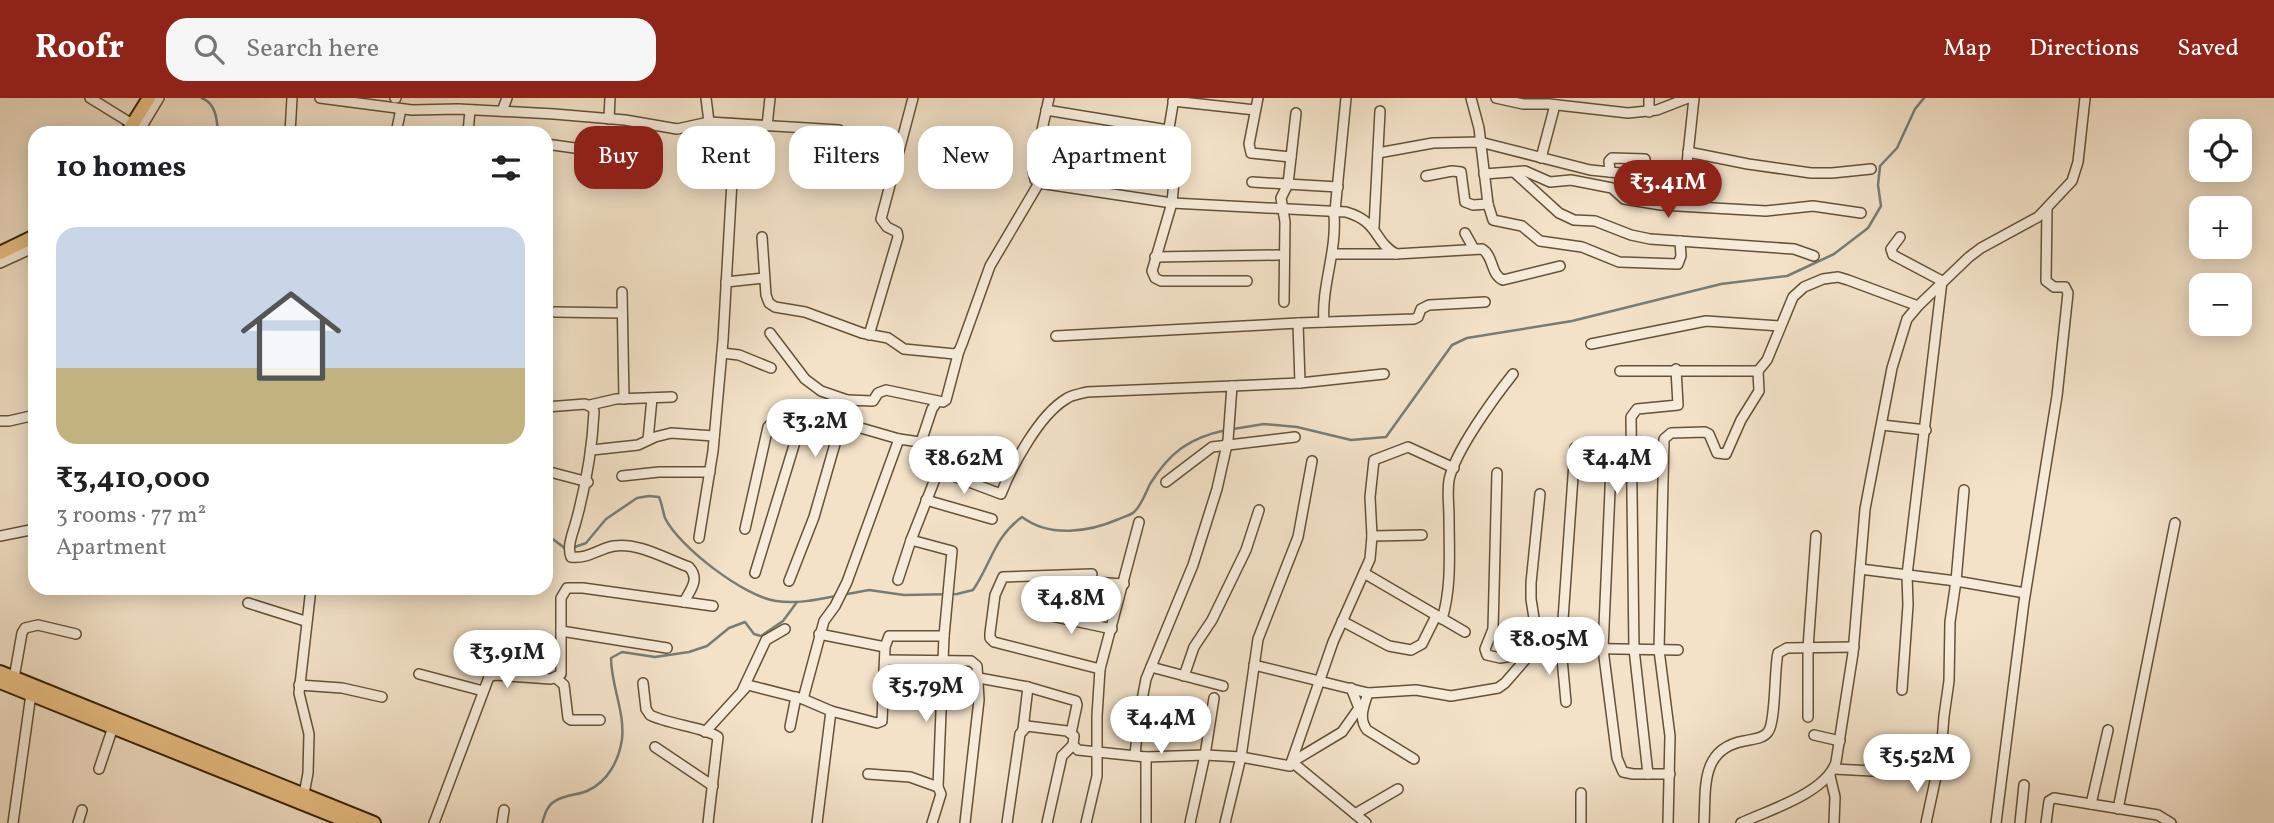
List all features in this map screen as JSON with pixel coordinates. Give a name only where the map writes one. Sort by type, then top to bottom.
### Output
[{"type":"main road","points":[[133,126],[149,98]]},
{"type":"main road","points":[[134,126],[156,98]]},
{"type":"main road","points":[[0,258],[28,240]]},
{"type":"main road","points":[[0,258],[28,245]]},
{"type":"main road","points":[[0,672],[374,823]]},
{"type":"main road","points":[[0,682],[351,823]]},
{"type":"street","points":[[90,98],[124,126]]},
{"type":"street","points":[[132,126],[143,98]]},
{"type":"street","points":[[290,126],[292,98]]},
{"type":"street","points":[[320,98],[396,102],[433,111],[502,111],[609,119],[677,129],[709,122],[767,126],[770,98]]},
{"type":"street","points":[[502,111],[507,98]]},
{"type":"street","points":[[609,119],[610,98]]},
{"type":"street","points":[[706,98],[709,122]]},
{"type":"street","points":[[869,335],[898,237],[897,232],[887,227],[881,219],[913,98]]},
{"type":"street","points":[[1043,126],[1049,98]]},
{"type":"street","points":[[1258,98],[1249,144],[1251,153],[1291,157]]},
{"type":"street","points":[[1324,322],[1323,311],[1334,254],[1332,248],[1335,215],[1332,212],[1335,211],[1338,187],[1346,98]]},
{"type":"street","points":[[1471,98],[1493,220],[1522,226],[1540,241],[1582,247],[1619,262],[1678,264],[1681,256],[1680,241]]},
{"type":"street","points":[[1496,98],[1522,104],[1628,113],[1649,112],[1688,98]]},
{"type":"street","points":[[1648,98],[1649,112]]},
{"type":"street","points":[[1378,153],[1433,143],[1480,142],[1590,170],[1680,179],[1685,177],[1694,98]]},
{"type":"street","points":[[1834,823],[1832,773],[1840,741],[1854,647],[1865,509],[1892,368],[1907,319],[1942,281],[1981,247],[2020,229],[2046,209],[2072,181],[2077,173],[2085,98]]},
{"type":"street","points":[[1169,126],[1173,99],[1255,110]]},
{"type":"street","points":[[396,102],[396,126]]},
{"type":"street","points":[[1541,158],[1555,105]]},
{"type":"street","points":[[469,126],[470,110]]},
{"type":"street","points":[[1046,110],[1144,126]]},
{"type":"street","points":[[1374,228],[1380,111]]},
{"type":"street","points":[[1284,302],[1285,222],[1281,198],[1288,184],[1296,113]]},
{"type":"street","points":[[699,538],[715,436],[722,353],[733,163],[730,125]]},
{"type":"street","points":[[553,145],[574,148]]},
{"type":"street","points":[[1688,152],[1811,173],[1871,169]]},
{"type":"street","points":[[1610,172],[1609,161],[1612,158],[1645,159]]},
{"type":"street","points":[[1426,176],[1461,172],[1465,202],[1473,205],[1488,204]]},
{"type":"street","points":[[1514,172],[1523,183],[1567,218],[1595,221],[1641,237],[1794,249],[1814,256]]},
{"type":"street","points":[[1484,174],[1531,173],[1555,183],[1571,180],[1612,188],[1624,199],[1661,205],[1766,211],[1813,206],[1861,214]]},
{"type":"street","points":[[1252,182],[1338,187]]},
{"type":"street","points":[[770,333],[805,379],[821,391],[847,400],[873,401],[878,393],[886,390],[937,402],[946,400],[959,351],[990,266],[1035,189]]},
{"type":"street","points":[[1079,189],[1172,203],[1335,211],[1358,215],[1374,228],[1385,245],[1396,254]]},
{"type":"street","points":[[1173,189],[1172,203],[1152,271],[1155,278],[1161,281],[1247,281]]},
{"type":"street","points":[[1996,823],[2025,593],[2057,396],[2068,293],[2065,287],[2054,287],[2046,281],[2046,209]]},
{"type":"street","points":[[0,247],[28,233]]},
{"type":"street","points":[[1465,233],[1474,249]]},
{"type":"street","points":[[762,237],[764,278],[769,303],[775,307],[805,312],[869,335],[888,338],[909,350],[947,354],[959,351]]},
{"type":"street","points":[[1900,237],[1891,249],[1893,255],[1942,281]]},
{"type":"street","points":[[0,258],[28,249]]},
{"type":"street","points":[[1334,254],[1396,254],[1474,249],[1486,251],[1495,275],[1503,280],[1560,266]]},
{"type":"street","points":[[1155,257],[1278,255]]},
{"type":"street","points":[[1620,371],[1758,370],[1768,360],[1780,326],[1798,292],[1831,277],[1848,280],[1918,306]]},
{"type":"street","points":[[726,282],[764,278]]},
{"type":"street","points":[[1902,690],[1908,605],[1907,575],[1942,281]]},
{"type":"street","points":[[622,292],[624,399]]},
{"type":"street","points":[[1056,336],[1414,319],[1421,309],[1429,304],[1485,302]]},
{"type":"street","points":[[555,312],[622,313]]},
{"type":"street","points":[[1591,344],[1706,321],[1780,326]]},
{"type":"street","points":[[1298,323],[1300,383]]},
{"type":"street","points":[[722,353],[739,355],[771,368]]},
{"type":"street","points":[[1648,774],[1634,649],[1631,417],[1637,409],[1678,405],[1676,369]]},
{"type":"street","points":[[1668,823],[1670,736],[1659,650],[1664,439],[1671,433],[1705,432],[1709,434],[1717,453],[1726,454],[1741,419],[1759,391],[1758,370]]},
{"type":"street","points":[[937,470],[1001,494],[1011,468],[1039,425],[1066,399],[1087,392],[1300,383],[1384,374]]},
{"type":"street","points":[[1342,621],[1389,646],[1411,650],[1422,644],[1446,606],[1448,489],[1454,468],[1486,411],[1513,374]]},
{"type":"street","points":[[1135,755],[1142,694],[1193,565],[1217,489],[1228,442],[1231,386]]},
{"type":"street","points":[[553,407],[590,405],[606,400],[672,397]]},
{"type":"street","points":[[648,440],[652,398]]},
{"type":"street","points":[[789,581],[814,517],[836,439],[843,425],[847,400]]},
{"type":"street","points":[[921,442],[937,402]]},
{"type":"street","points":[[590,405],[594,412],[592,450],[569,553],[571,557],[583,558],[613,546],[632,546],[689,566],[695,573],[695,580],[684,602]]},
{"type":"street","points":[[0,421],[28,417]]},
{"type":"street","points":[[745,528],[768,427],[771,424],[836,439]]},
{"type":"street","points":[[843,425],[899,439],[976,450]]},
{"type":"street","points":[[1882,425],[1926,430]]},
{"type":"street","points":[[755,573],[799,429]]},
{"type":"street","points":[[592,450],[638,445],[671,433],[715,436]]},
{"type":"street","points":[[1166,482],[1208,450],[1228,442],[1294,437]]},
{"type":"street","points":[[790,727],[819,634],[827,614],[835,606],[847,582],[899,439]]},
{"type":"street","points":[[1612,445],[1603,649],[1619,765],[1623,772],[1670,774]]},
{"type":"street","points":[[898,580],[948,446]]},
{"type":"street","points":[[1073,745],[1078,750],[1146,757],[1241,757],[1290,766],[1342,621],[1370,559],[1370,497],[1374,460],[1408,447],[1454,468]]},
{"type":"street","points":[[1566,702],[1561,648],[1575,447]]},
{"type":"street","points":[[1225,823],[1241,757],[1258,639],[1298,537],[1312,461]]},
{"type":"street","points":[[622,476],[659,472],[710,472]]},
{"type":"street","points":[[553,473],[587,482]]},
{"type":"street","points":[[1497,473],[1493,629],[1485,649],[1487,654],[1500,659],[1561,648],[1678,650]]},
{"type":"street","points":[[1926,823],[1943,755],[1944,716],[1950,681],[1951,622],[1964,490]]},
{"type":"street","points":[[1254,665],[1368,693],[1416,691],[1451,696],[1498,688],[1535,652],[1531,583],[1540,494]]},
{"type":"street","points":[[926,500],[992,519]]},
{"type":"street","points":[[1184,676],[1194,647],[1212,620],[1246,550],[1259,510]]},
{"type":"street","points":[[1086,823],[1097,776],[1100,669],[1139,522]]},
{"type":"street","points":[[2118,809],[2175,523]]},
{"type":"street","points":[[0,536],[28,530]]},
{"type":"street","points":[[1372,536],[1422,535]]},
{"type":"street","points":[[1808,717],[1808,648],[1816,536]]},
{"type":"street","points":[[911,540],[952,551],[944,636],[938,788],[940,794],[932,823]]},
{"type":"street","points":[[1860,569],[2025,593]]},
{"type":"street","points":[[1364,573],[1465,632]]},
{"type":"street","points":[[1100,669],[994,642],[990,633],[995,595],[1003,577],[1092,578],[1124,584]]},
{"type":"street","points":[[556,678],[561,674],[562,668],[561,598],[563,592],[572,587],[713,606]]},
{"type":"street","points":[[304,794],[309,734],[299,685],[310,595]]},
{"type":"street","points":[[248,603],[305,621]]},
{"type":"street","points":[[1037,613],[1112,629]]},
{"type":"street","points":[[14,678],[25,628],[38,625],[76,634]]},
{"type":"street","points":[[705,732],[743,689],[766,640],[785,629]]},
{"type":"street","points":[[561,631],[667,648]]},
{"type":"street","points":[[819,634],[885,647]]},
{"type":"street","points":[[743,689],[753,685],[877,723],[882,721],[885,647],[889,636],[944,636]]},
{"type":"street","points":[[1704,823],[1709,766],[1723,747],[1730,743],[1762,737],[1771,727],[1778,653],[1787,648],[1854,647]]},
{"type":"street","points":[[885,660],[974,662],[979,678],[979,700],[965,823]]},
{"type":"street","points":[[1151,667],[1223,686]]},
{"type":"street","points":[[419,674],[483,691]]},
{"type":"street","points":[[434,823],[489,677],[556,678],[564,685],[568,718],[600,720]]},
{"type":"street","points":[[979,678],[1028,687],[1076,701],[1071,733],[1074,736],[1073,745],[1062,756],[1047,823]]},
{"type":"street","points":[[643,683],[646,709],[650,715],[716,735],[719,741],[708,823]]},
{"type":"street","points":[[299,685],[342,688],[382,697]]},
{"type":"street","points":[[1007,823],[1028,687]]},
{"type":"street","points":[[1292,762],[1342,732],[1359,708],[1350,688]]},
{"type":"street","points":[[1368,693],[1362,723],[1367,730],[1414,759]]},
{"type":"street","points":[[13,823],[31,694]]},
{"type":"street","points":[[1190,823],[1205,755],[1213,698]]},
{"type":"street","points":[[817,823],[831,711]]},
{"type":"street","points":[[1023,729],[1033,726],[1071,733]]},
{"type":"street","points":[[99,769],[113,727]]},
{"type":"street","points":[[2091,804],[2108,730]]},
{"type":"street","points":[[1814,735],[1840,741]]},
{"type":"street","points":[[655,747],[712,786]]},
{"type":"street","points":[[1146,757],[1146,823]]},
{"type":"street","points":[[1292,762],[1366,823]]},
{"type":"street","points":[[1741,823],[1807,793],[1832,773],[1937,772]]},
{"type":"street","points":[[868,774],[910,776],[938,788]]},
{"type":"street","points":[[2020,823],[2024,785]]},
{"type":"street","points":[[1355,814],[1398,789]]},
{"type":"street","points":[[1581,793],[1581,823]]},
{"type":"street","points":[[2046,823],[2051,799],[2058,798],[2158,815],[2171,823]]},
{"type":"street","points":[[78,823],[82,810]]},
{"type":"street","points":[[502,823],[504,810]]},
{"type":"waterway","points":[[202,98],[213,108],[217,126]]},
{"type":"waterway","points":[[1233,429],[1264,424],[1297,427],[1351,440],[1386,437],[1452,345],[1467,338],[1572,321],[1721,284],[1787,276],[1834,254],[1868,228],[1881,206],[1878,185],[1880,166],[1897,148],[1915,109],[1924,98]]},
{"type":"waterway","points":[[842,595],[869,590],[904,595],[957,594],[973,590],[1005,533],[1022,517],[1045,528],[1070,531],[1107,524],[1129,515],[1139,506],[1150,484],[1173,455],[1201,437],[1226,430]]},
{"type":"waterway","points":[[572,548],[586,543],[606,519],[637,498],[659,497],[665,518],[684,543],[731,581],[776,601],[806,601],[836,596]]},
{"type":"waterway","points":[[553,539],[566,549]]},
{"type":"waterway","points":[[542,823],[551,804],[594,787],[607,776],[615,762],[622,729],[611,658],[622,652],[655,657],[689,652],[707,646],[729,628],[745,622],[754,634],[761,636],[783,621],[797,602]]}]
